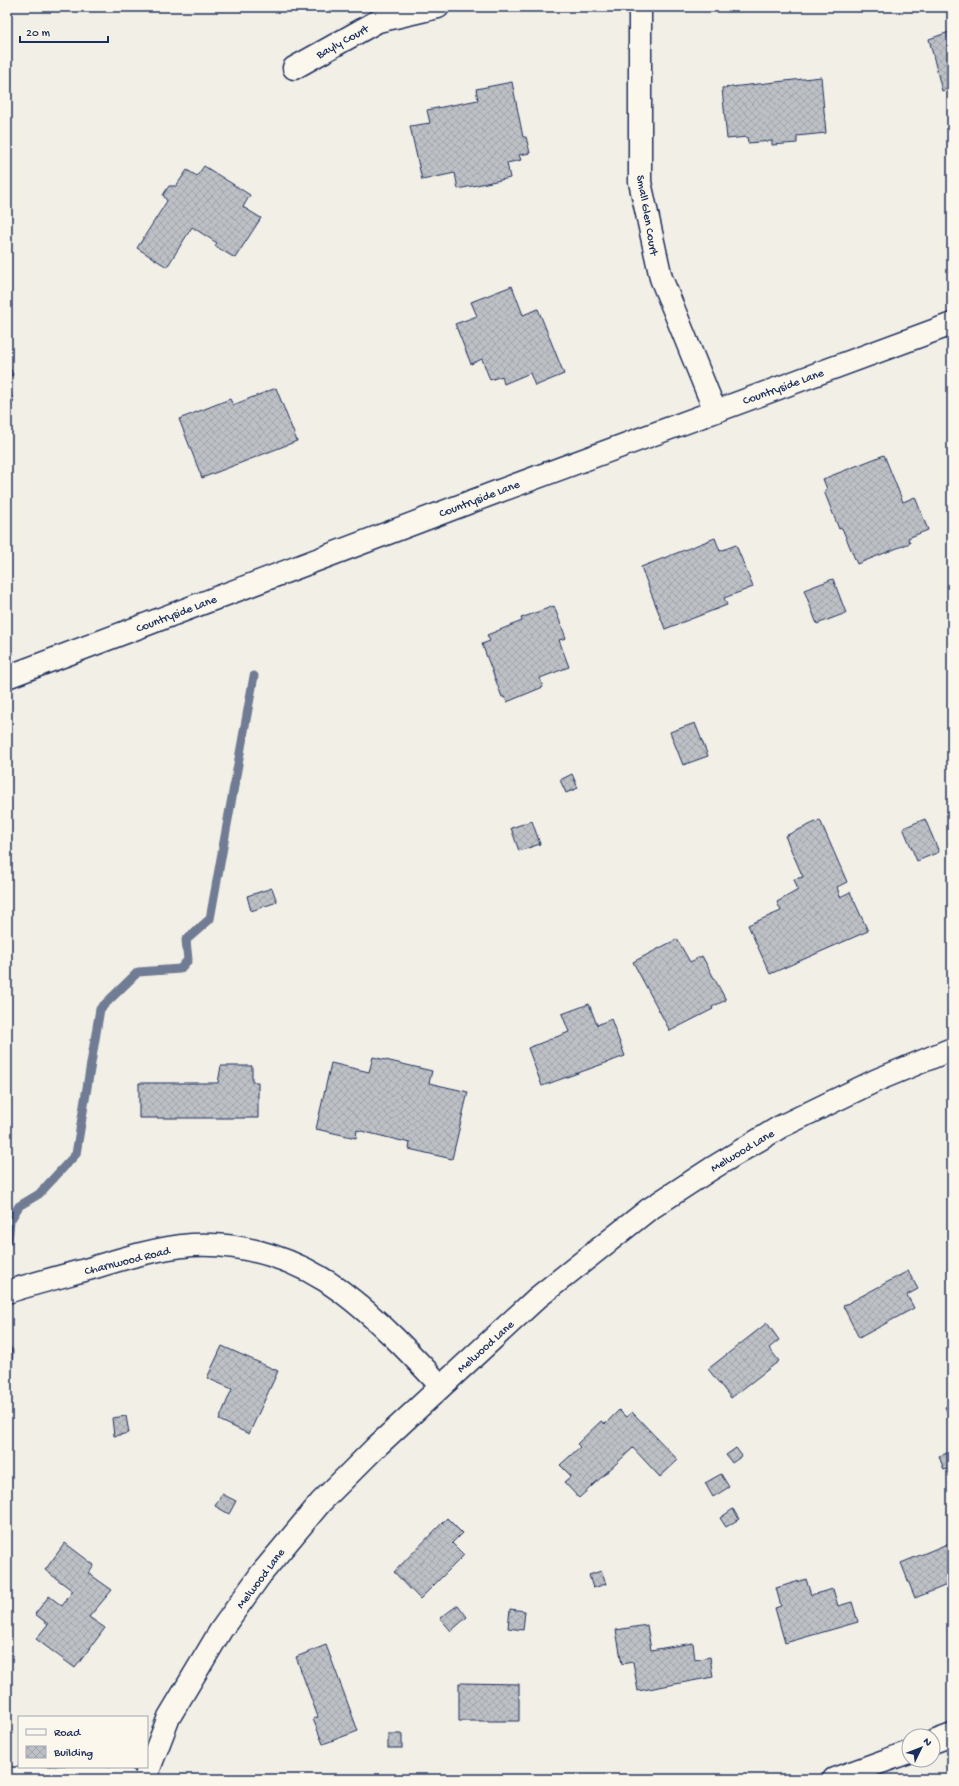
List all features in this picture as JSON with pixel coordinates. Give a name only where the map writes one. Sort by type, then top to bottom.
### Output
[{"type":"street","name":"Bayly Court","points":[[294,68],[378,21],[438,7]]},
{"type":"street","name":"Small Glen Court","points":[[640,7],[640,182],[661,278],[715,411]]},
{"type":"street","name":"Countryside Lane","points":[[7,677],[494,492],[952,324]]},
{"type":"street","name":"Melwood Lane","points":[[145,1779],[169,1717],[221,1630],[261,1574],[321,1502],[376,1447],[537,1298],[648,1210],[711,1168],[780,1127],[877,1080],[952,1049]]},
{"type":"street","name":"Charnwood Road","points":[[7,1292],[146,1252],[191,1245],[218,1245],[252,1250],[304,1268],[342,1292],[397,1340],[441,1386]]},
{"type":"street","points":[[941,1739],[952,1734]]},
{"type":"street","points":[[834,1779],[901,1755]]},
{"type":"street","points":[[8,1779],[90,1776],[126,1779]]},
{"type":"building","points":[[952,31],[952,102],[948,89],[942,91],[929,39]]},
{"type":"building","points":[[821,77],[826,133],[797,136],[797,143],[772,145],[772,141],[748,143],[747,137],[727,139],[722,88]]},
{"type":"building","points":[[512,82],[523,137],[526,137],[530,153],[519,155],[521,160],[507,163],[510,178],[458,189],[455,173],[422,180],[410,126],[430,123],[427,110],[478,100],[476,89]]},
{"type":"building","points":[[204,166],[250,195],[243,207],[261,218],[235,258],[215,246],[217,243],[192,227],[167,267],[137,248],[167,201],[163,195],[169,186],[176,186],[187,170],[197,176]]},
{"type":"building","points":[[512,286],[523,315],[538,309],[564,374],[535,386],[530,373],[504,384],[502,376],[490,380],[482,359],[471,364],[455,324],[477,316],[471,302]]},
{"type":"building","points":[[7,361],[13,375],[7,377]]},
{"type":"building","points":[[7,384],[14,402],[7,406]]},
{"type":"building","points":[[276,388],[297,441],[202,478],[179,419],[230,399],[233,405]]},
{"type":"building","points":[[884,455],[903,502],[915,497],[928,530],[908,538],[910,543],[857,564],[842,528],[839,529],[824,491],[827,489],[823,479]]},
{"type":"building","points":[[715,538],[720,551],[736,545],[753,587],[724,598],[727,605],[665,629],[641,567]]},
{"type":"building","points":[[833,579],[846,613],[817,624],[804,590]]},
{"type":"building","points":[[554,606],[566,638],[559,640],[569,667],[540,678],[543,687],[507,702],[504,697],[502,697],[482,644],[490,641],[487,635],[522,621],[521,618]]},
{"type":"building","points":[[695,723],[708,756],[683,765],[670,732]]},
{"type":"building","points":[[572,774],[578,788],[566,793],[560,780]]},
{"type":"building","points":[[925,819],[939,852],[917,861],[903,828]]},
{"type":"building","points":[[820,820],[847,882],[837,887],[840,897],[850,892],[868,931],[770,974],[748,925],[781,911],[777,902],[798,890],[794,879],[803,877],[785,836]]},
{"type":"building","points":[[532,821],[540,844],[519,851],[511,828]]},
{"type":"building","points":[[272,888],[277,902],[251,911],[247,896]]},
{"type":"building","points":[[677,939],[690,962],[702,956],[726,1000],[712,1007],[713,1009],[670,1031],[633,962]]},
{"type":"building","points":[[589,1004],[597,1025],[611,1019],[625,1056],[542,1086],[528,1048],[569,1032],[562,1014]]},
{"type":"building","points":[[373,1057],[432,1071],[429,1083],[468,1092],[452,1159],[409,1149],[410,1143],[357,1130],[356,1138],[316,1129],[331,1063],[369,1072]]},
{"type":"building","points":[[221,1066],[252,1066],[252,1082],[258,1082],[258,1118],[139,1118],[139,1083],[218,1083]]},
{"type":"building","points":[[908,1271],[918,1289],[907,1295],[914,1308],[859,1338],[843,1306]]},
{"type":"building","points":[[767,1323],[779,1340],[769,1348],[779,1361],[731,1398],[708,1369]]},
{"type":"building","points":[[222,1346],[278,1371],[249,1434],[219,1420],[232,1389],[207,1378]]},
{"type":"building","points":[[952,1404],[952,1422],[945,1407]]},
{"type":"building","points":[[619,1410],[626,1417],[632,1412],[678,1460],[660,1477],[633,1448],[579,1498],[564,1482],[571,1476],[560,1465],[580,1447],[577,1444],[601,1421],[605,1424]]},
{"type":"building","points":[[126,1416],[129,1433],[114,1436],[112,1418]]},
{"type":"building","points":[[736,1448],[742,1456],[732,1463],[726,1455]]},
{"type":"building","points":[[950,1452],[952,1467],[944,1470],[939,1456]]},
{"type":"building","points":[[721,1474],[729,1487],[713,1497],[705,1483]]},
{"type":"building","points":[[222,1494],[236,1501],[229,1514],[215,1506]]},
{"type":"building","points":[[733,1509],[739,1519],[726,1527],[720,1518]]},
{"type":"building","points":[[447,1518],[462,1533],[452,1543],[464,1555],[420,1599],[394,1572]]},
{"type":"building","points":[[952,1542],[952,1583],[915,1598],[901,1563]]},
{"type":"building","points":[[65,1543],[94,1565],[88,1573],[112,1590],[89,1617],[105,1628],[75,1668],[36,1639],[48,1624],[35,1614],[49,1596],[62,1606],[73,1591],[45,1570]]},
{"type":"building","points":[[601,1571],[606,1584],[593,1588],[589,1575]]},
{"type":"building","points":[[806,1579],[811,1595],[833,1589],[838,1606],[852,1602],[858,1622],[785,1643],[775,1608],[781,1606],[776,1588]]},
{"type":"building","points":[[458,1605],[467,1617],[451,1631],[440,1618]]},
{"type":"building","points":[[510,1609],[525,1611],[523,1630],[508,1628]]},
{"type":"building","points":[[647,1625],[651,1650],[693,1643],[695,1660],[710,1657],[713,1677],[638,1691],[633,1662],[622,1664],[616,1630]]},
{"type":"building","points":[[326,1645],[358,1731],[323,1744],[313,1719],[318,1717],[296,1657]]},
{"type":"building","points":[[459,1683],[519,1684],[519,1721],[459,1721]]},
{"type":"building","points":[[388,1734],[402,1734],[402,1748],[388,1748]]},
{"type":"waterway","points":[[8,1241],[10,1221],[19,1206],[39,1194],[76,1154],[100,1009],[138,972],[180,969],[188,960],[186,940],[210,919],[254,676]]},
{"type":"waterway","points":[[7,1397],[9,1351]]}]
